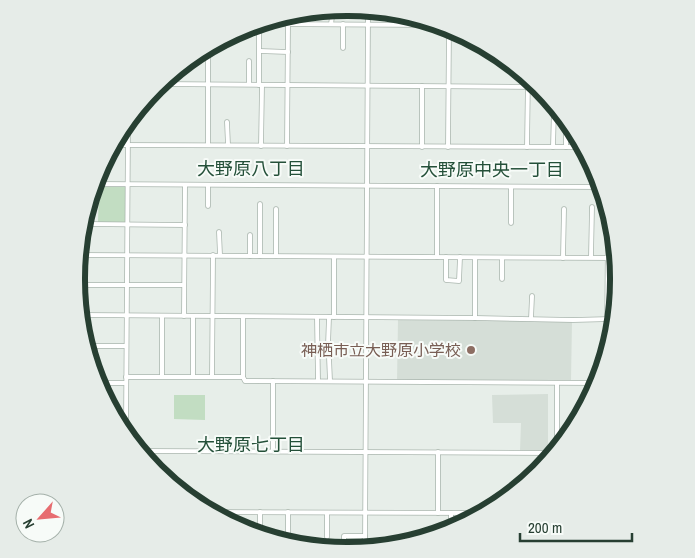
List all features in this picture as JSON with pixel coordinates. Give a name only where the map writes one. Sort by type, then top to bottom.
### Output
[{"type":"street","points":[[331,24],[333,17]]},
{"type":"street","points":[[365,541],[368,17]]},
{"type":"street","points":[[283,24],[415,25]]},
{"type":"street","points":[[287,146],[288,24]]},
{"type":"street","points":[[343,24],[343,48]]},
{"type":"street","points":[[259,31],[261,146]]},
{"type":"street","points":[[448,146],[449,36]]},
{"type":"street","points":[[260,51],[288,52]]},
{"type":"street","points":[[208,57],[208,146]]},
{"type":"street","points":[[249,62],[249,84]]},
{"type":"street","points":[[171,84],[526,86]]},
{"type":"street","points":[[422,86],[422,147]]},
{"type":"street","points":[[527,147],[528,88]]},
{"type":"street","points":[[553,147],[554,116]]},
{"type":"street","points":[[228,122],[228,146]]},
{"type":"street","points":[[566,133],[566,147]]},
{"type":"street","points":[[126,420],[128,135]]},
{"type":"street","points":[[122,144],[574,147]]},
{"type":"street","points":[[103,184],[594,188]]},
{"type":"street","points":[[184,185],[184,316]]},
{"type":"street","points":[[208,185],[208,206]]},
{"type":"street","points":[[437,186],[437,257]]},
{"type":"street","points":[[511,187],[511,223]]},
{"type":"street","points":[[260,204],[260,256]]},
{"type":"street","points":[[591,258],[592,207]]},
{"type":"street","points":[[276,209],[276,256]]},
{"type":"street","points":[[563,258],[564,209]]},
{"type":"street","points":[[91,223],[185,225]]},
{"type":"street","points":[[219,232],[220,255]]},
{"type":"street","points":[[250,235],[250,256]]},
{"type":"street","points":[[608,245],[609,306]]},
{"type":"street","points":[[86,255],[608,258]]},
{"type":"street","points":[[212,376],[213,255]]},
{"type":"street","points":[[328,345],[334,257]]},
{"type":"street","points":[[446,257],[446,280],[459,281],[460,257]]},
{"type":"street","points":[[475,258],[475,318]]},
{"type":"street","points":[[502,258],[502,279]]},
{"type":"street","points":[[85,285],[184,285]]},
{"type":"street","points":[[531,319],[532,296]]},
{"type":"street","points":[[88,316],[607,319]]},
{"type":"street","points":[[162,316],[162,376]]},
{"type":"street","points":[[193,316],[193,376]]},
{"type":"street","points":[[243,317],[243,377]]},
{"type":"street","points":[[317,317],[318,381]]},
{"type":"street","points":[[95,350],[95,346],[126,346]]},
{"type":"street","points":[[329,356],[330,382]]},
{"type":"street","points":[[126,377],[243,377],[246,381],[589,383]]},
{"type":"street","points":[[273,451],[274,381]]},
{"type":"street","points":[[106,383],[126,383]]},
{"type":"street","points":[[557,383],[557,438]]},
{"type":"street","points":[[148,450],[544,453]]},
{"type":"street","points":[[438,452],[438,513]]},
{"type":"street","points":[[225,512],[468,513]]},
{"type":"street","points":[[260,512],[260,527]]},
{"type":"street","points":[[288,512],[288,535]]},
{"type":"street","points":[[327,513],[327,537]]},
{"type":"street","points":[[451,513],[451,521]]},
{"type":"street","points":[[344,542],[344,536],[365,536]]},
{"type":"shaded area","name":"神栖市立大野原小学校","points":[[398,320],[572,321],[571,380],[397,382]]},
{"type":"shaded area","points":[[548,394],[547,450],[520,451],[521,423],[493,423],[492,395]]},
{"type":"green space","points":[[102,187],[125,187],[125,223],[98,222],[99,196]]},
{"type":"green space","points":[[174,395],[205,395],[205,420],[174,419]]},
{"type":"place","name":"神栖市立大野原小学校","points":[[471,350]]},
{"type":"district","name":"大野原八丁目","points":[[251,169]]},
{"type":"district","name":"大野原中央一丁目","points":[[492,170]]},
{"type":"district","name":"大野原七丁目","points":[[251,445]]}]
